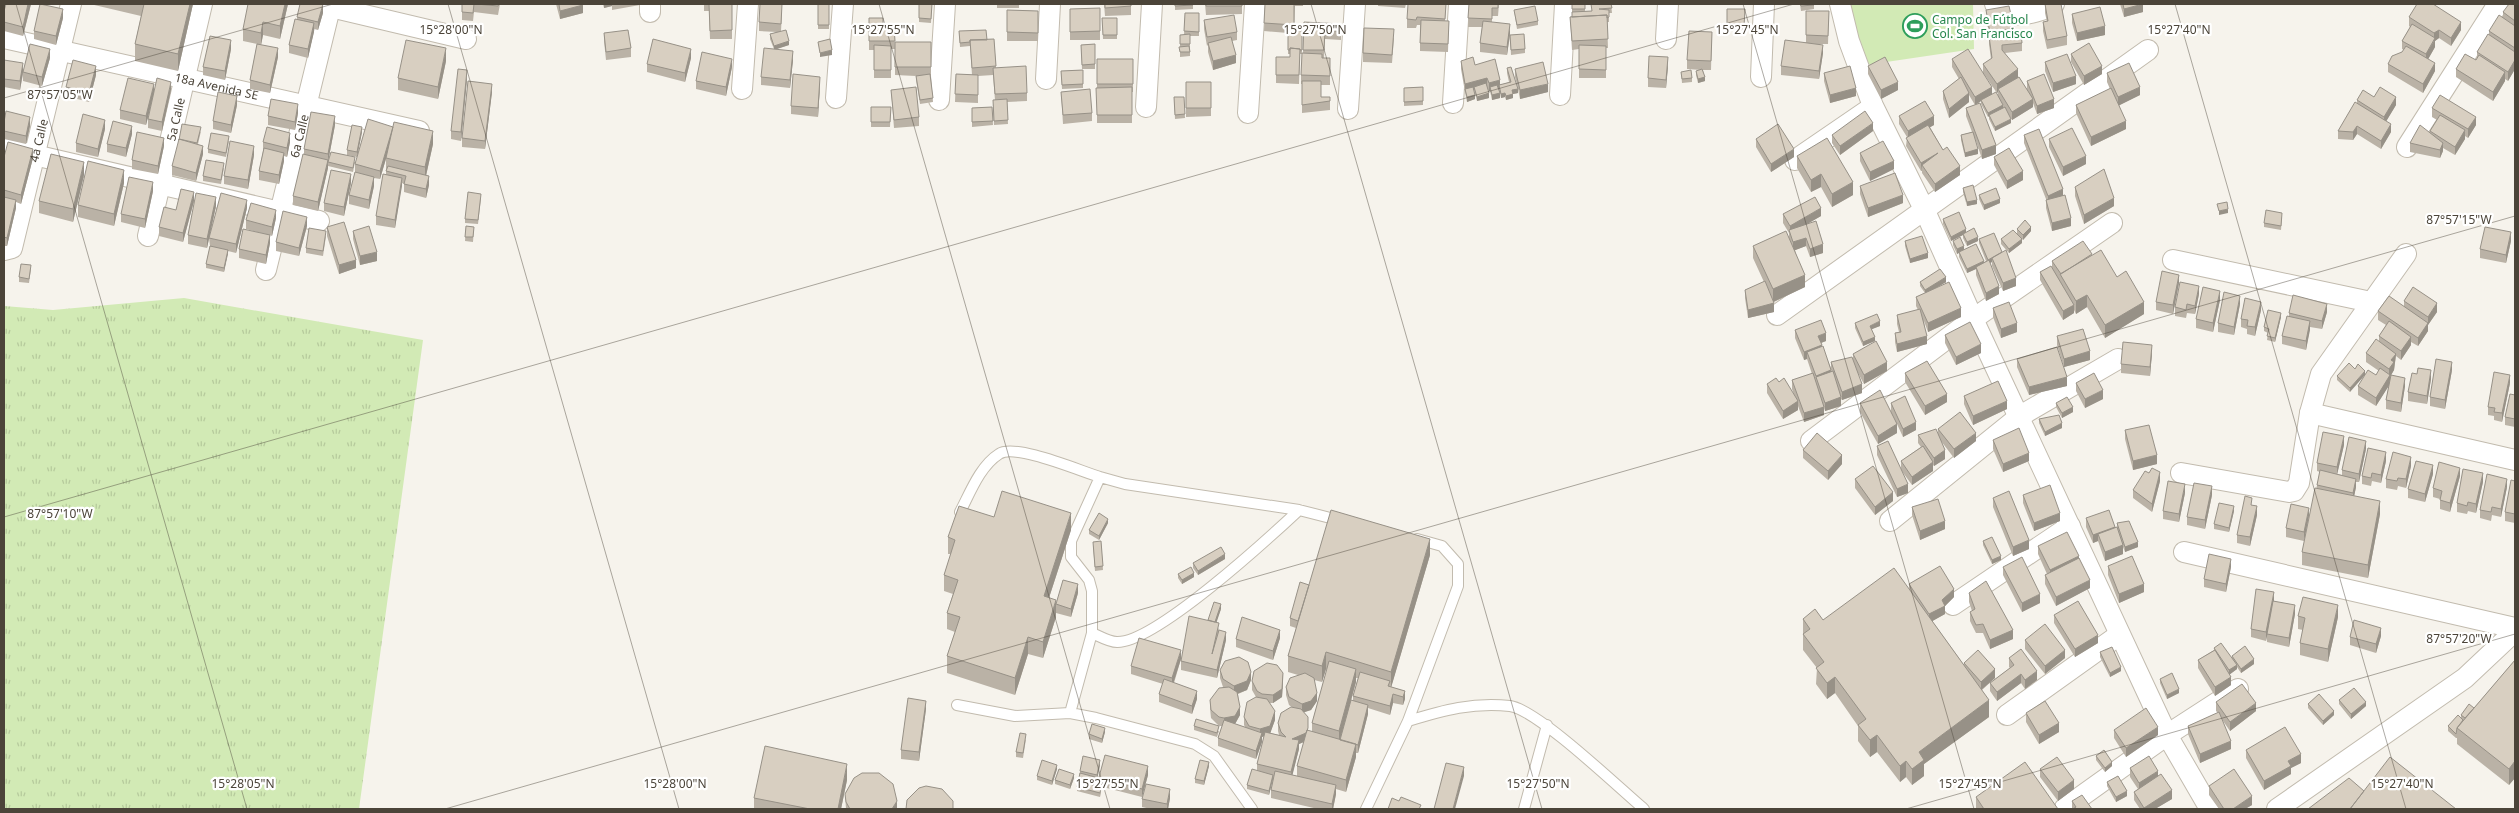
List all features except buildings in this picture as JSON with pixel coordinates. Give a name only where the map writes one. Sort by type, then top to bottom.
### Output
[{"type":"street","name":"4a Calle","points":[[8,249],[34,155],[71,4]]},
{"type":"street","name":"5a Calle","points":[[148,236],[202,4]]},
{"type":"street","points":[[742,89],[748,4]]},
{"type":"street","points":[[836,98],[843,4]]},
{"type":"street","points":[[939,100],[945,4]]},
{"type":"street","points":[[1046,79],[1050,4]]},
{"type":"street","points":[[1146,107],[1152,4]]},
{"type":"street","points":[[1248,113],[1255,4]]},
{"type":"street","points":[[1348,108],[1355,4]]},
{"type":"street","points":[[1453,103],[1459,4]]},
{"type":"street","points":[[1560,95],[1565,4]]},
{"type":"street","points":[[1666,39],[1668,4]]},
{"type":"street","points":[[1761,77],[1764,4]]},
{"type":"street","points":[[1840,4],[1849,41],[1873,106],[1925,211],[2119,635],[2167,735],[2210,809]]},
{"type":"street","points":[[1995,4],[1998,10],[2005,13],[2036,14],[2054,4]]},
{"type":"street","points":[[2407,146],[2498,4]]},
{"type":"street","points":[[326,5],[466,39]]},
{"type":"street","name":"6a Calle","points":[[266,270],[306,106],[326,5]]},
{"type":"street","name":"18a Avenida SE","points":[[4,38],[428,133]]},
{"type":"street","points":[[1777,315],[2148,50]]},
{"type":"street","points":[[1795,160],[1873,106]]},
{"type":"street","points":[[4,148],[319,221]]},
{"type":"street","points":[[1811,441],[1973,319],[2112,222]]},
{"type":"street","points":[[2181,474],[2289,492],[2294,491],[2299,483],[2310,413],[2321,374],[2406,254]]},
{"type":"street","points":[[2173,260],[2371,302]]},
{"type":"street","points":[[1890,521],[2020,416],[2118,359]]},
{"type":"street","points":[[2310,413],[2515,460]]},
{"type":"street","points":[[1952,605],[2070,526]]},
{"type":"street","points":[[2184,552],[2515,630]]},
{"type":"street","points":[[2277,809],[2465,678],[2515,630]]},
{"type":"street","points":[[2007,715],[2119,635]]},
{"type":"street","points":[[2065,808],[2167,735],[2242,686]]},
{"type":"lane","points":[[960,512],[988,464],[1000,453],[1016,451],[1125,484],[1299,510],[1351,523]]},
{"type":"lane","points":[[1070,713],[1092,633],[1092,591],[1089,580],[1071,557],[1071,541],[1100,477]]},
{"type":"lane","points":[[1092,633],[1116,642],[1134,639],[1178,612],[1249,557],[1299,510]]},
{"type":"lane","points":[[1366,809],[1408,721],[1458,586],[1458,564],[1442,546],[1405,536]]},
{"type":"lane","points":[[957,705],[1015,716],[1070,713],[1195,744],[1214,756],[1252,809]]},
{"type":"lane","points":[[1408,721],[1458,706],[1512,706],[1547,725],[1644,809]]},
{"type":"lane","points":[[1524,809],[1547,725]]},
{"type":"green space","name":"Campo de Fútbol Col. San Francisco","points":[[1850,4],[1973,4],[1974,49],[1866,65]]},
{"type":"green space","points":[[184,298],[423,340],[359,809],[4,809],[4,306],[53,310]]},
{"type":"place","name":"Campo de Fútbol Col. San Francisco","points":[[1915,26]]}]
